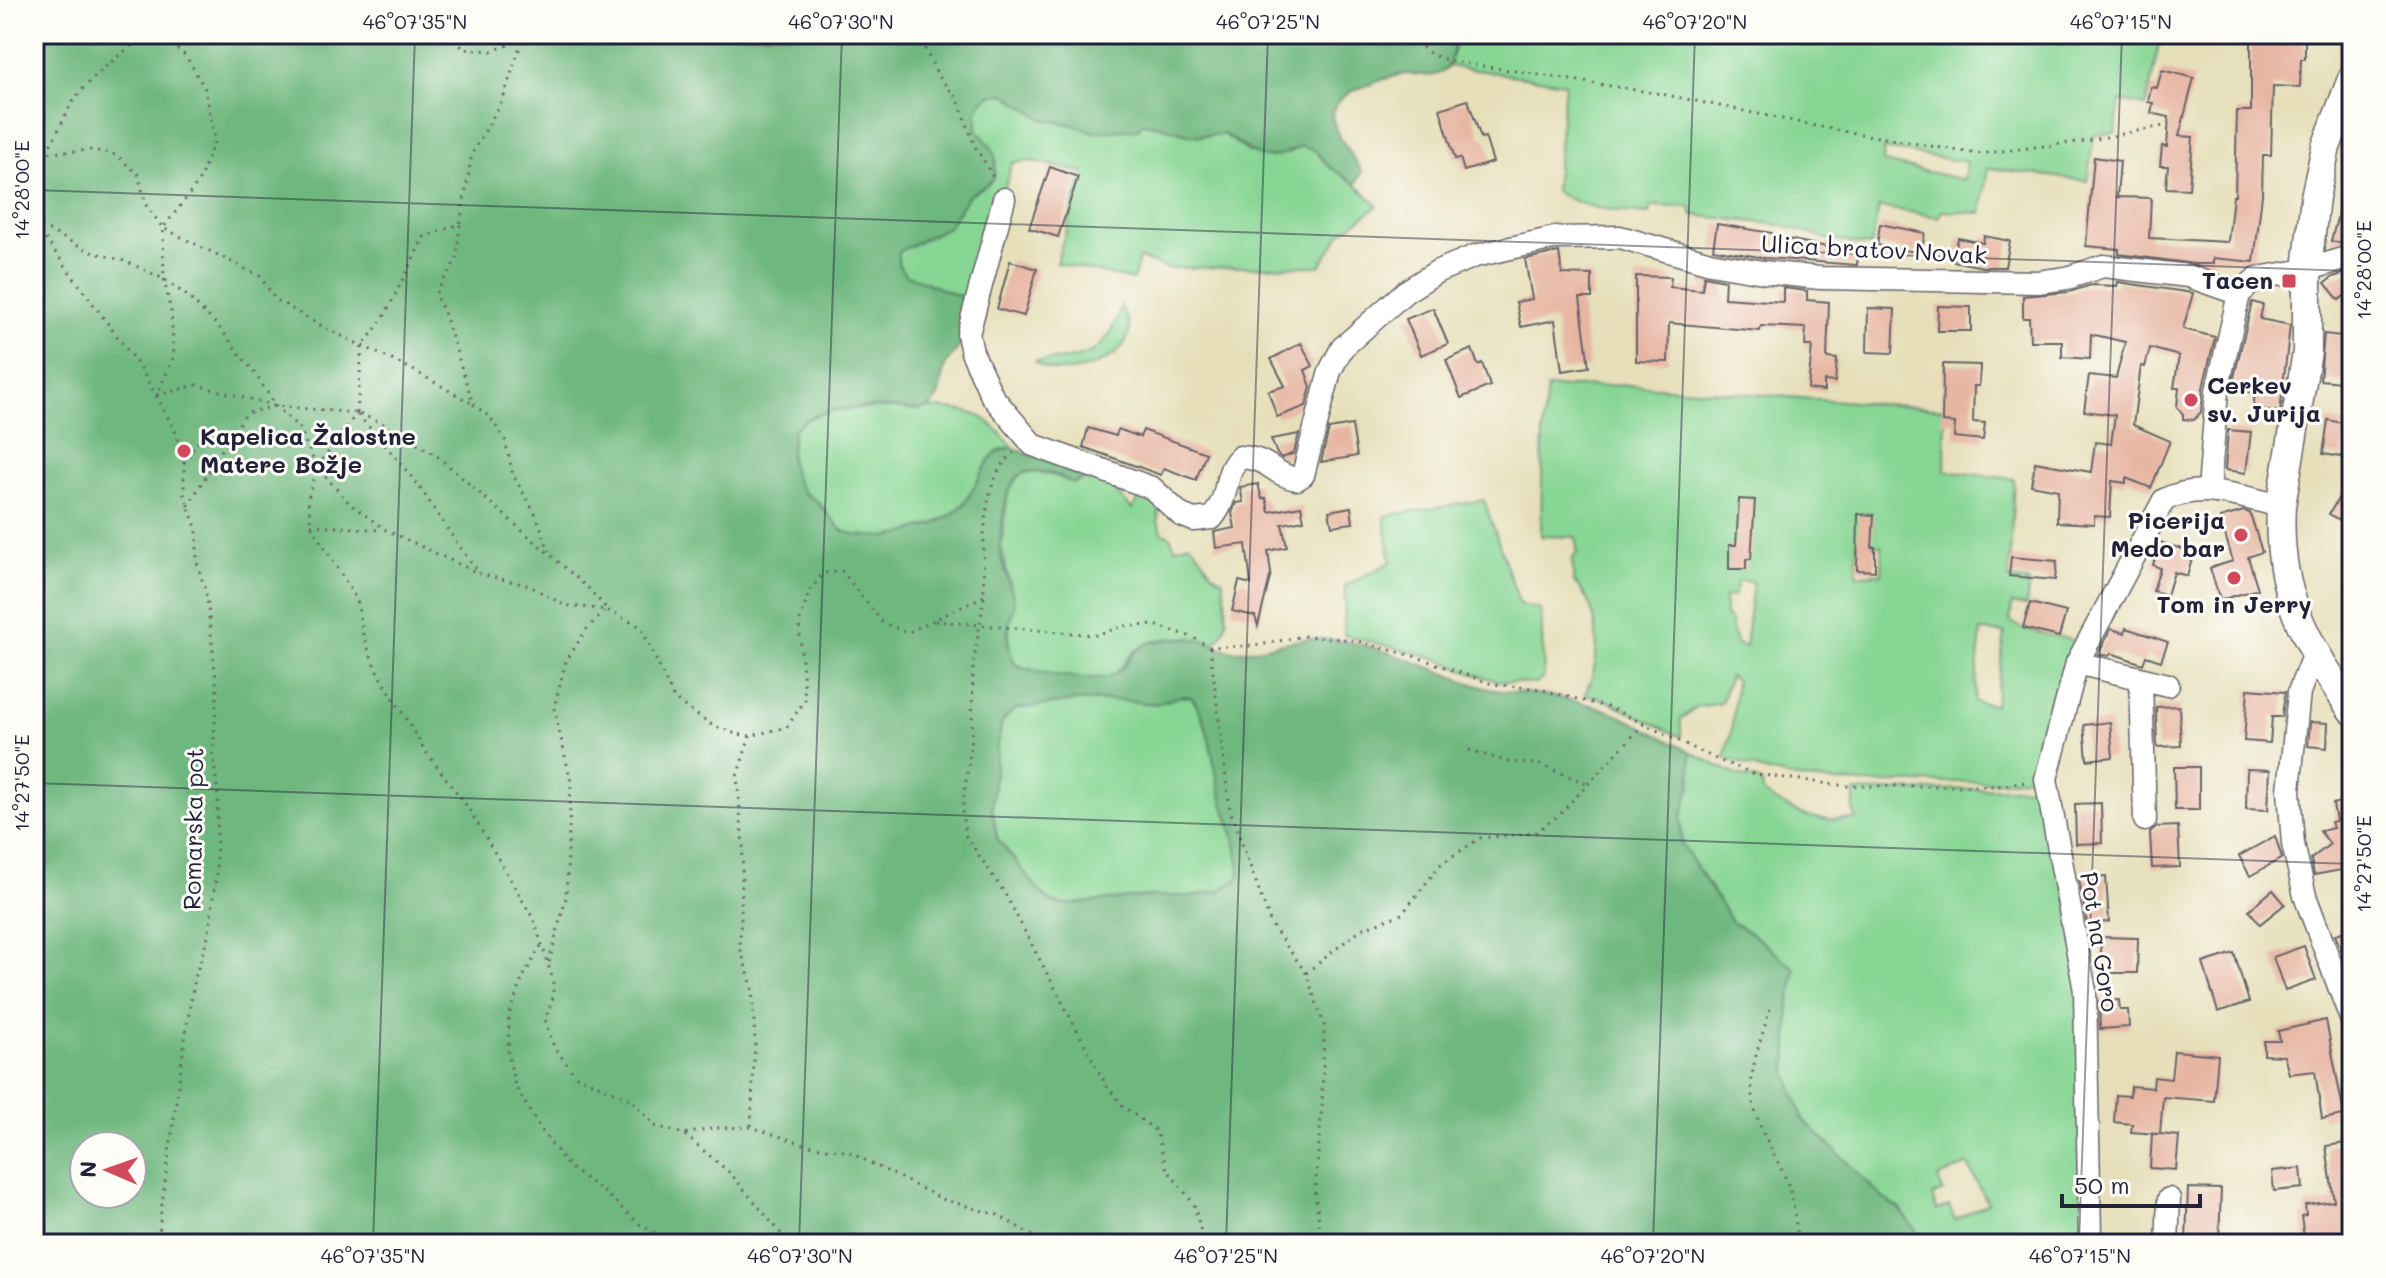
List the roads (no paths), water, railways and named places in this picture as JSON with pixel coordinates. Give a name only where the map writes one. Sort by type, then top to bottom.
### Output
[{"type":"main road","points":[[2352,79],[2326,147],[2315,197],[2307,270],[2307,352],[2279,532],[2286,583],[2297,619],[2314,653],[2352,710]]},
{"type":"street","name":"Ulica bratov Novak","points":[[1004,199],[968,334],[972,352],[992,396],[1033,445],[1152,488],[1181,515],[1194,520],[1212,518],[1223,505],[1231,466],[1240,457],[1265,462],[1287,478],[1297,479],[1303,475],[1330,371],[1342,348],[1405,292],[1438,271],[1475,256],[1555,238],[1620,237],[1710,263],[1820,278],[2038,282],[2067,278],[2103,266],[2188,276],[2239,294]]},
{"type":"street","points":[[2209,490],[2217,391],[2239,294],[2257,278],[2307,270],[2352,256]]},
{"type":"street","name":"Pot na Goro","points":[[2090,1235],[2085,991],[2046,779],[2077,663],[2164,500],[2180,492],[2209,490],[2281,506]]},
{"type":"street","points":[[2314,653],[2299,692],[2289,790],[2293,844],[2305,896],[2352,1021]]},
{"type":"street","points":[[2077,663],[2168,685]]},
{"type":"street","points":[[2141,680],[2145,820]]},
{"type":"street","points":[[2167,1244],[2169,1199]]},
{"type":"place","name":"Tacen","points":[[2289,281]]},
{"type":"place","name":"Cerkev sv. Jurija","points":[[2191,400]]},
{"type":"place","name":"Kapelica Žalostne Matere Božje","points":[[184,451]]},
{"type":"place","name":"Picerija Medo bar","points":[[2241,535]]},
{"type":"place","name":"Tom in Jerry","points":[[2234,578]]}]
